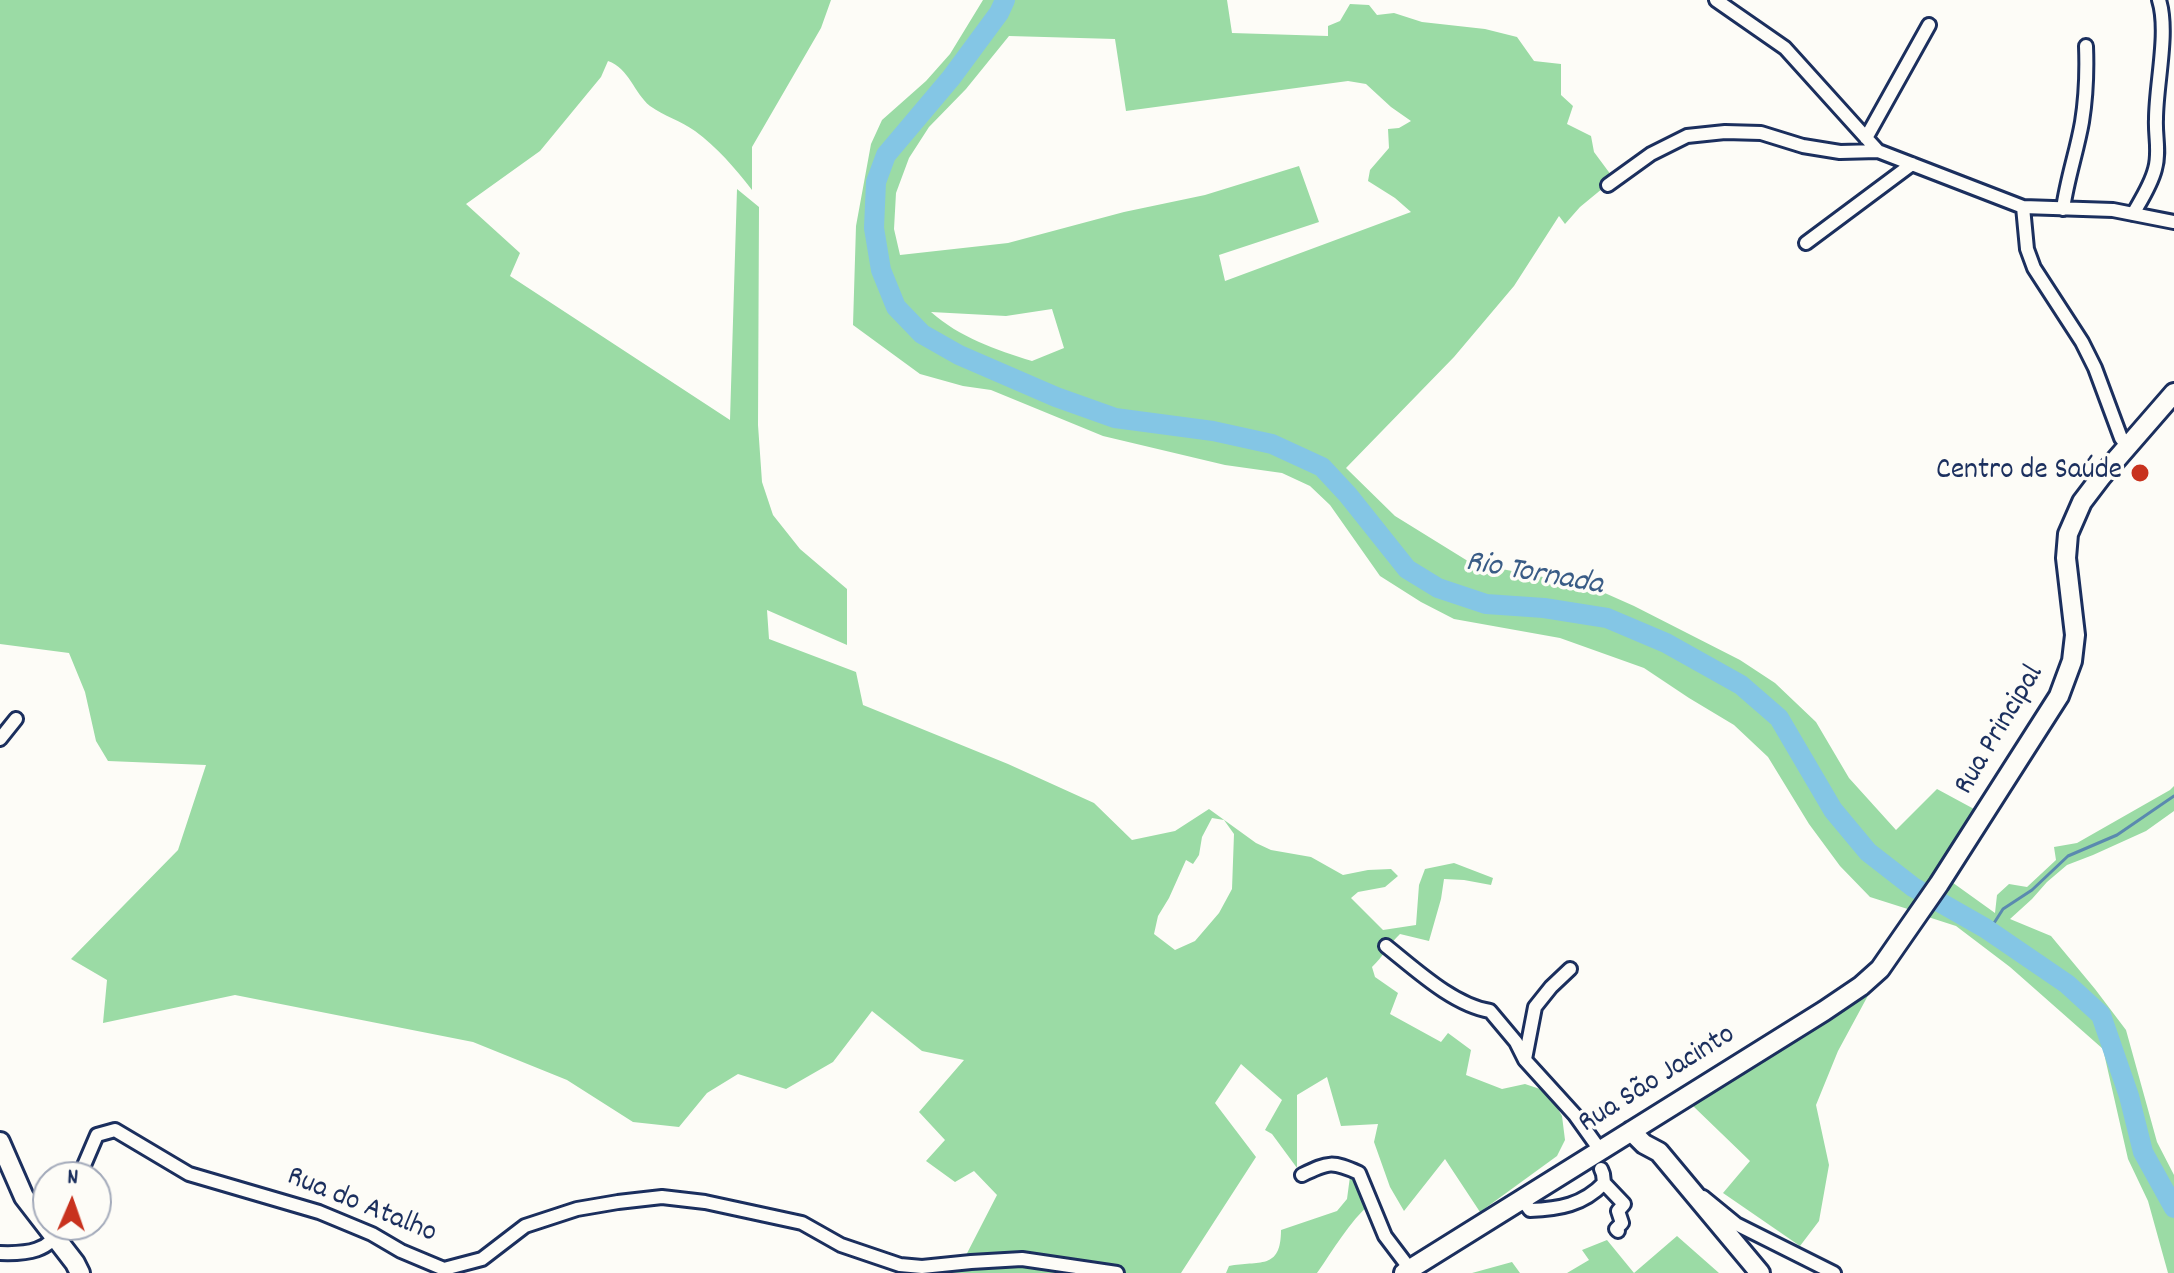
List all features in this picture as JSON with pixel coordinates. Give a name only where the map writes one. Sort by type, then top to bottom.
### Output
[{"type":"main road","name":"Rua Principal","points":[[1920,913],[2053,708],[2063,687],[2072,661],[2075,635],[2066,558],[2068,534],[2082,502],[2174,393]]},
{"type":"main road","name":"Rua São Jacinto","points":[[1407,1271],[1522,1199],[1600,1160],[1631,1131],[1861,986],[1880,969],[1920,913]]},
{"type":"main road","points":[[1648,1120],[1659,1152],[1760,1273]]},
{"type":"main road","points":[[1631,1131],[1644,1144],[1659,1152]]},
{"type":"main road","points":[[0,1142],[24,1197],[32,1205]]},
{"type":"main road","points":[[64,1241],[80,1273]]},
{"type":"street","points":[[1716,0],[1785,48],[1878,151]]},
{"type":"street","points":[[2133,214],[2155,171],[2158,157],[2155,122],[2162,32],[2159,0]]},
{"type":"street","points":[[1866,138],[1929,25]]},
{"type":"street","points":[[2063,209],[2082,121],[2087,76],[2086,46]]},
{"type":"street","points":[[1608,185],[1651,154],[1687,136],[1725,132],[1761,133],[1803,146],[1840,152],[1878,151],[2023,207],[2113,210],[2174,222]]},
{"type":"street","points":[[1806,243],[1912,164]]},
{"type":"street","points":[[2023,207],[2027,249],[2034,268],[2082,342],[2127,446]]},
{"type":"street","points":[[0,739],[16,719]]},
{"type":"street","points":[[1386,946],[1459,999],[1490,1011],[1516,1042],[1525,1060],[1575,1115],[1600,1160],[1604,1183],[1624,1204],[1618,1211],[1622,1223],[1616,1229],[1618,1231]]},
{"type":"street","points":[[1525,1060],[1535,1007],[1570,969]]},
{"type":"street","name":"Rua do Atalho","points":[[86,1161],[97,1135],[115,1130],[189,1174],[319,1212],[444,1269],[482,1259],[525,1226],[577,1209],[662,1197],[705,1202],[802,1223],[841,1245],[907,1269],[1022,1259],[1117,1273]]},
{"type":"street","points":[[1302,1175],[1320,1166],[1338,1163],[1359,1173],[1385,1236],[1407,1271]]},
{"type":"street","points":[[1522,1199],[1530,1210],[1550,1210],[1575,1204],[1593,1195],[1604,1183]]},
{"type":"street","points":[[1696,1199],[1703,1197],[1709,1200],[1736,1224],[1834,1273]]},
{"type":"street","points":[[0,1253],[36,1251],[48,1241]]},
{"type":"green space","points":[[0,0],[831,0],[821,28],[752,147],[752,190],[711,144],[690,127],[650,106],[621,69],[608,61],[601,77],[540,151],[466,204],[520,253],[510,276],[730,420],[737,189],[759,207],[758,425],[762,482],[773,515],[800,549],[847,589],[847,645],[767,610],[769,639],[856,672],[863,705],[1094,803],[1132,840],[1175,831],[1209,809],[1256,843],[1271,850],[1311,857],[1343,875],[1391,869],[1398,876],[1385,887],[1358,892],[1351,898],[1383,930],[1416,925],[1419,885],[1425,869],[1454,863],[1493,878],[1491,885],[1444,879],[1429,941],[1400,934],[1372,967],[1375,977],[1398,993],[1390,1014],[1441,1042],[1448,1033],[1471,1050],[1466,1075],[1502,1089],[1525,1084],[1540,1089],[1552,1099],[1562,1116],[1565,1140],[1557,1156],[1480,1212],[1445,1159],[1404,1211],[1390,1187],[1374,1142],[1378,1124],[1341,1126],[1327,1077],[1297,1095],[1297,1168],[1272,1134],[1265,1130],[1282,1100],[1241,1064],[1215,1103],[1256,1157],[1181,1273],[909,1273],[905,1265],[962,1263],[997,1195],[974,1171],[955,1182],[926,1161],[945,1140],[919,1112],[964,1060],[922,1051],[872,1011],[833,1062],[786,1089],[738,1074],[707,1093],[679,1127],[633,1122],[567,1080],[473,1042],[235,995],[103,1023],[107,980],[71,959],[178,850],[206,765],[108,761],[96,741],[85,692],[69,653],[0,644]],"holes":[[[1212,818],[1224,820],[1234,834],[1232,889],[1219,913],[1195,941],[1175,950],[1154,934],[1158,916],[1186,860],[1193,864],[1199,855],[1202,837]]]},
{"type":"green space","points":[[983,0],[1227,0],[1232,33],[1328,36],[1328,26],[1340,21],[1350,4],[1369,5],[1377,15],[1394,13],[1422,22],[1485,29],[1517,37],[1534,61],[1561,64],[1561,95],[1573,106],[1567,124],[1591,136],[1594,152],[1614,179],[1565,224],[1559,216],[1514,286],[1454,357],[1346,468],[1395,516],[1471,563],[1589,586],[1740,660],[1775,683],[1816,722],[1849,778],[1896,830],[1937,789],[1974,809],[1914,911],[1870,897],[1840,866],[1809,824],[1768,757],[1734,725],[1644,668],[1560,638],[1454,619],[1421,602],[1380,576],[1330,505],[1310,486],[1282,473],[1225,465],[1103,436],[991,390],[920,374],[853,325],[856,226],[871,144],[882,120],[926,81],[950,54]],"holes":[[[1009,36],[1115,39],[1126,111],[1348,81],[1366,84],[1411,121],[1399,128],[1388,129],[1389,148],[1370,170],[1368,181],[1411,212],[1225,281],[1219,255],[1319,222],[1299,166],[1205,195],[1124,212],[1008,243],[900,255],[894,229],[896,193],[909,158],[929,127],[966,89]],[[1052,309],[1064,348],[1032,361],[966,336],[931,312],[1006,316]]]},
{"type":"green space","points":[[2174,786],[2174,811],[2146,831],[2067,865],[2010,919],[2051,936],[2126,1030],[2157,1142],[2174,1175],[2174,1273],[2168,1273],[2148,1201],[2128,1159],[2103,1049],[2010,967],[1956,926],[1925,916],[1949,880],[1995,913],[1997,895],[2009,884],[2027,887],[2056,860],[2054,847],[2077,843]]},
{"type":"green space","points":[[1871,990],[1838,1051],[1816,1105],[1829,1165],[1819,1221],[1800,1246],[1723,1193],[1750,1161],[1692,1105]]},
{"type":"green space","points":[[1351,1169],[1371,1203],[1349,1227],[1317,1273],[1226,1273],[1229,1266],[1259,1263],[1272,1258],[1280,1243],[1281,1230],[1337,1211],[1347,1199]]},
{"type":"green space","points":[[1677,1236],[1719,1273],[1634,1273]]},
{"type":"green space","points":[[1607,1240],[1634,1273],[1567,1273],[1589,1260],[1582,1250]]},
{"type":"green space","points":[[1512,1262],[1520,1273],[1472,1273]]},
{"type":"waterway","name":"Rio Tornada","points":[[1005,0],[999,13],[951,78],[886,155],[876,182],[874,228],[881,270],[896,307],[922,334],[959,355],[1056,397],[1115,418],[1213,431],[1272,444],[1322,467],[1407,569],[1438,588],[1486,604],[1544,608],[1607,618],[1666,643],[1741,685],[1779,718],[1833,810],[1868,852],[1913,887],[1985,928],[2067,984],[2101,1015],[2129,1096],[2143,1152],[2174,1208]]},
{"type":"waterway","points":[[1989,931],[2003,909],[2032,890],[2068,856],[2117,835],[2174,796]]},
{"type":"place","name":"Centro de Saúde","points":[[2140,473]]}]
